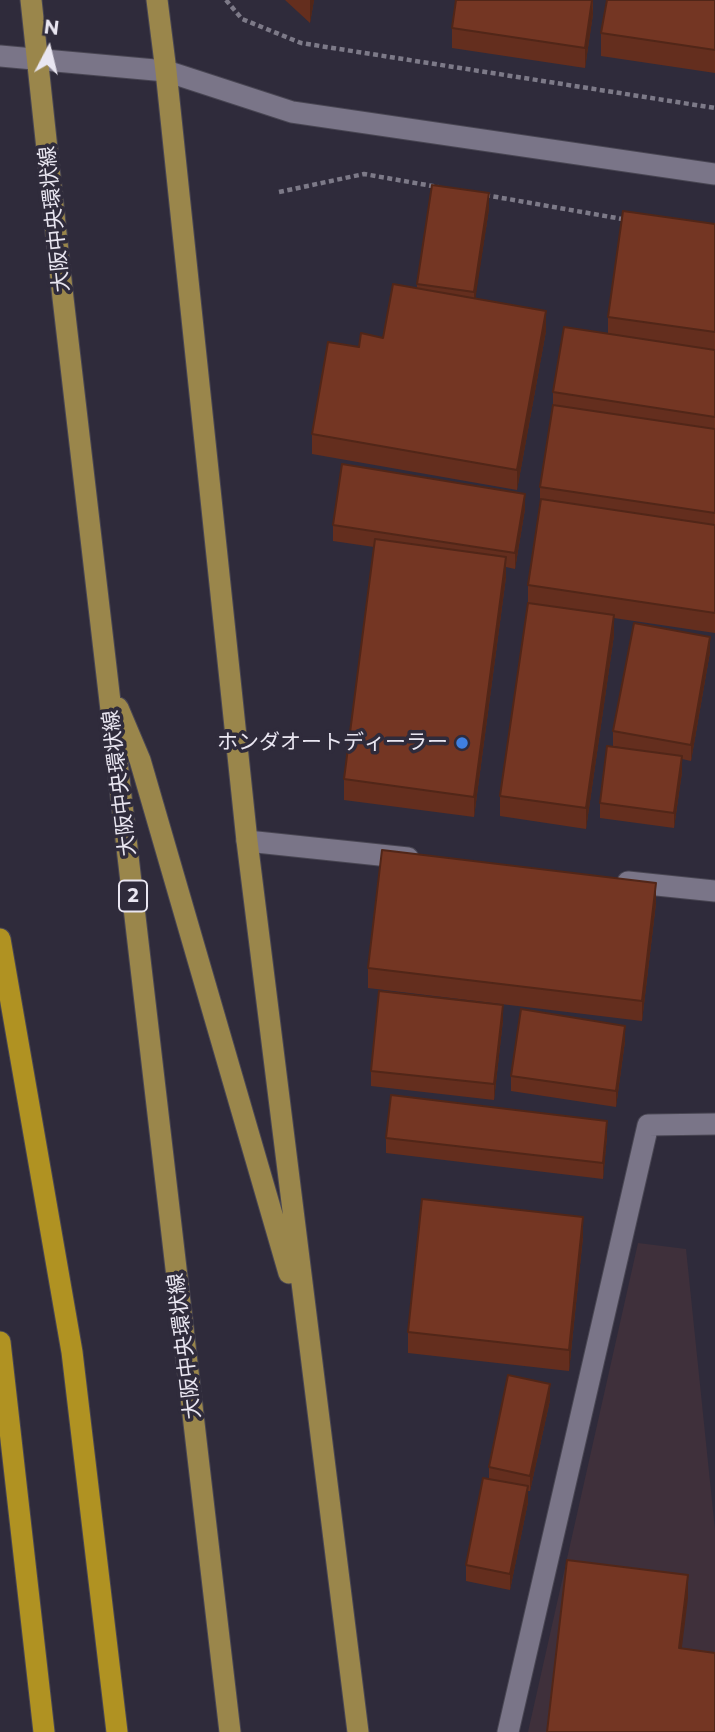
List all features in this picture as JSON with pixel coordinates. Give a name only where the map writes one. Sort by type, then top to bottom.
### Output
[{"type":"highway","points":[[0,939],[72,1352],[117,1732]]},
{"type":"highway","points":[[0,1342],[44,1732]]},
{"type":"main road","name":"大阪中央環状線","points":[[32,0],[230,1732]]},
{"type":"main road","points":[[157,0],[247,841],[358,1732]]},
{"type":"main road","points":[[109,687],[140,760],[307,1337]]},
{"type":"street","points":[[0,56],[166,71],[292,112],[715,174]]},
{"type":"street","points":[[247,841],[426,860]]},
{"type":"street","points":[[605,879],[715,891]]},
{"type":"street","points":[[508,1732],[648,1125],[715,1124]]},
{"type":"path","points":[[226,0],[242,19],[300,43],[715,108]]},
{"type":"path","points":[[279,192],[364,174],[445,188]]},
{"type":"path","points":[[472,193],[634,221]]},
{"type":"shaded area","points":[[638,1243],[686,1249],[715,1530],[715,1732],[528,1732]]},
{"type":"building","points":[[456,0],[592,0],[585,48],[452,28]]},
{"type":"building","points":[[607,0],[715,0],[715,50],[601,33]]},
{"type":"building","points":[[432,185],[489,193],[474,292],[417,284]]},
{"type":"building","points":[[623,211],[715,224],[715,332],[608,317]]},
{"type":"building","points":[[393,284],[546,311],[517,470],[312,434],[328,342],[359,347],[361,333],[383,338]]},
{"type":"building","points":[[564,327],[715,350],[715,417],[553,392]]},
{"type":"building","points":[[553,405],[715,429],[715,513],[540,487]]},
{"type":"building","points":[[342,464],[525,494],[515,553],[333,525]]},
{"type":"building","points":[[541,499],[715,525],[715,613],[528,585]]},
{"type":"building","points":[[375,539],[506,557],[474,797],[344,779]]},
{"type":"building","points":[[528,603],[614,615],[586,808],[500,796]]},
{"type":"building","points":[[634,623],[710,637],[691,745],[613,731]]},
{"type":"building","points":[[607,746],[682,756],[674,813],[600,803]]},
{"type":"building","points":[[382,850],[656,883],[642,1001],[368,968]]},
{"type":"building","points":[[379,991],[503,1005],[494,1084],[371,1071]]},
{"type":"building","points":[[521,1009],[625,1026],[616,1091],[511,1076]]},
{"type":"building","points":[[391,1095],[607,1121],[603,1163],[386,1138]]},
{"type":"building","points":[[422,1199],[583,1217],[569,1350],[408,1332]]},
{"type":"building","points":[[508,1375],[550,1384],[530,1476],[489,1467]]},
{"type":"building","points":[[483,1478],[528,1486],[510,1574],[466,1565]]},
{"type":"building","points":[[567,1560],[688,1575],[679,1648],[715,1653],[715,1732],[547,1732]]},
{"type":"place","name":"ホンダオートディーラー","points":[[462,743]]}]
